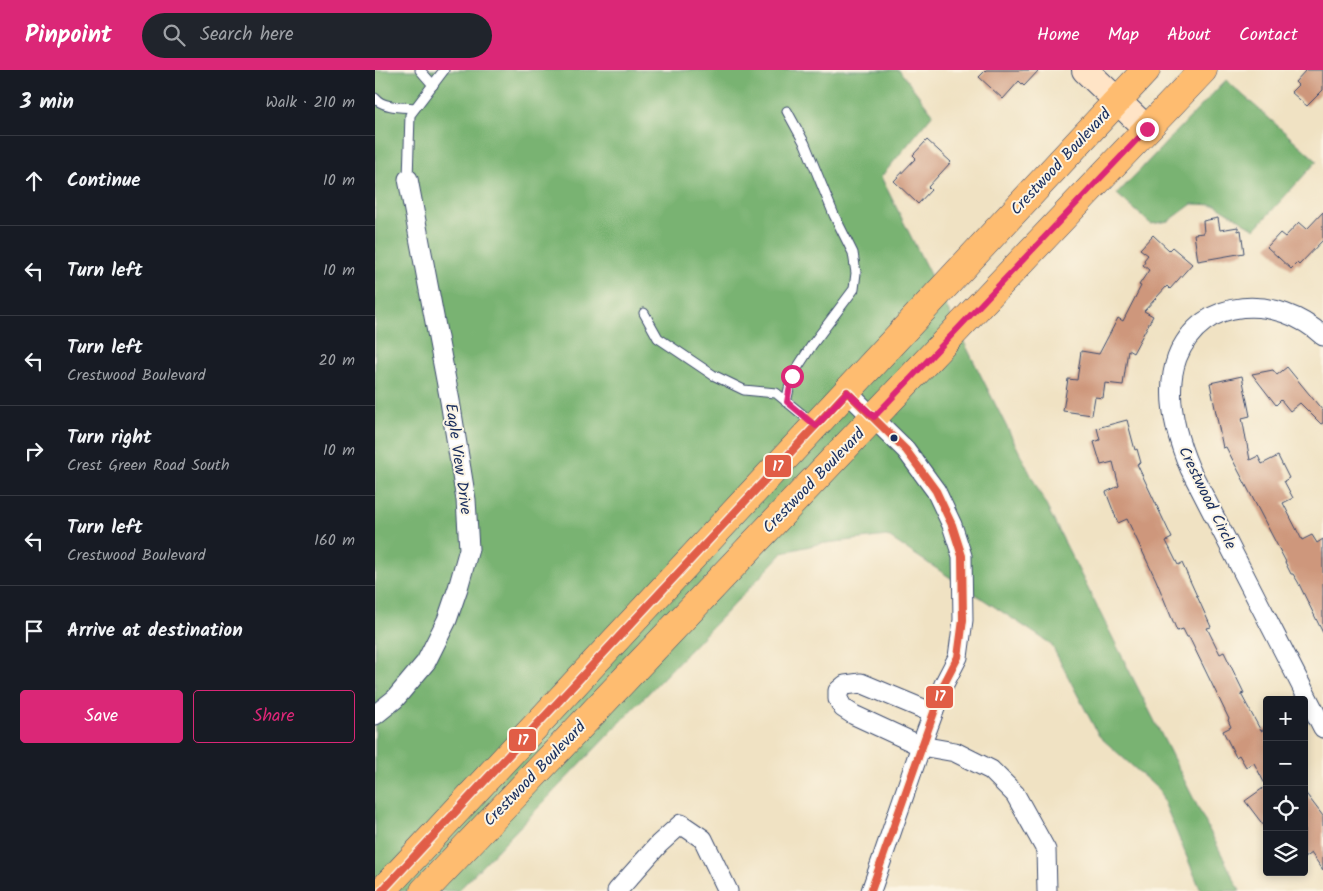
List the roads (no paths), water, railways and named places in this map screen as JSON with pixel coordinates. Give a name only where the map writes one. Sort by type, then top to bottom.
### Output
[{"type":"main road","name":"Crestwood Boulevard","points":[[382,891],[1146,70]]},
{"type":"main road","name":"Crestwood Boulevard","points":[[424,891],[1203,70]]},
{"type":"street","points":[[1085,70],[1147,129]]},
{"type":"street","name":"Eagle View Drive","points":[[375,715],[395,699],[426,662],[447,620],[469,549],[466,500],[454,421],[408,179]]},
{"type":"street","name":"Crestwood Circle","points":[[1322,333],[1299,318],[1272,308],[1243,307],[1229,310],[1203,324],[1184,345],[1175,365],[1172,388],[1178,437],[1190,469],[1323,728]]},
{"type":"street","points":[[847,392],[906,450],[936,491],[952,525],[962,556],[963,620],[958,657],[944,684],[933,713],[871,891]]},
{"type":"street","points":[[933,713],[861,683],[845,685],[838,691],[838,699],[843,708],[921,746],[955,752],[991,770],[1015,794],[1046,850],[1047,891]]},
{"type":"street","points":[[617,891],[659,844],[681,824],[703,839],[728,891]]},
{"type":"lane","points":[[420,70],[433,85]]},
{"type":"lane","points":[[408,179],[410,115],[444,70]]},
{"type":"lane","points":[[375,98],[378,102],[390,106],[415,108]]},
{"type":"lane","points":[[787,111],[805,144],[834,215],[853,253],[856,273],[854,289],[812,345],[792,376],[787,402]]},
{"type":"lane","points":[[644,313],[658,338],[713,375],[743,390],[776,393],[816,426]]}]
